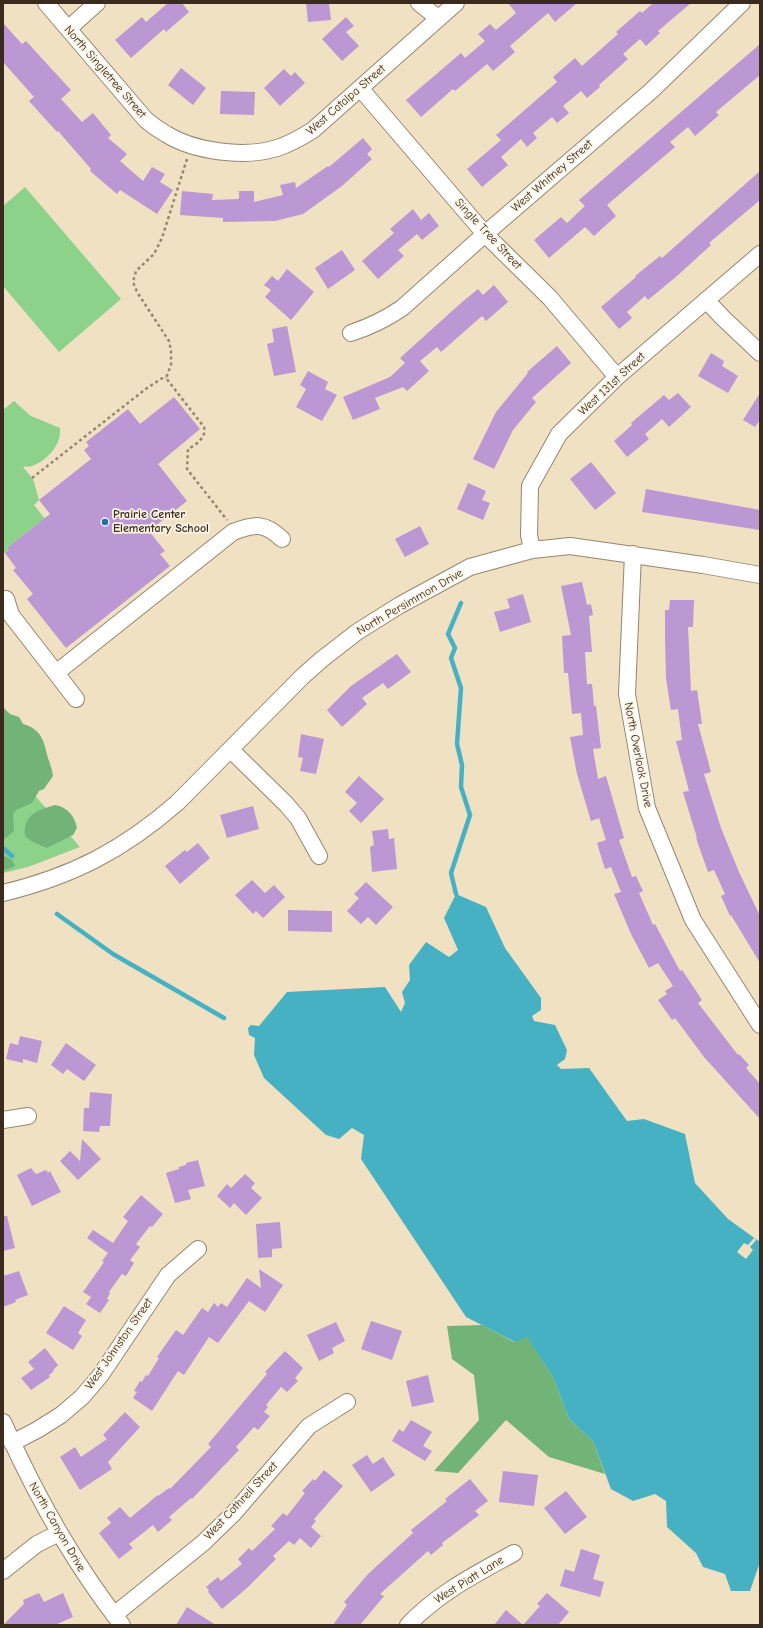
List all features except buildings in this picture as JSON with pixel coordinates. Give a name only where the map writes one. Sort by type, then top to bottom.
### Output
[{"type":"street","name":"North Singletree Street","points":[[46,3],[146,120],[167,135],[192,146]]},
{"type":"street","points":[[68,29],[97,3]]},
{"type":"street","points":[[419,3],[438,18]]},
{"type":"street","name":"West Catalpa Street","points":[[192,146],[220,152],[248,153],[276,149],[299,139],[313,130],[456,3]]},
{"type":"street","name":"West Whitney Street","points":[[351,333],[388,318],[402,308],[485,234],[651,91],[742,3]]},
{"type":"street","name":"Single Tree Street","points":[[360,88],[485,234],[550,298],[618,377]]},
{"type":"street","name":"West 131st Street","points":[[532,550],[529,535],[530,486],[559,434],[618,377],[760,254]]},
{"type":"street","points":[[706,300],[760,353]]},
{"type":"street","points":[[56,673],[233,532],[247,527],[264,527],[272,530],[282,539]]},
{"type":"street","name":"North Persimmon Drive","points":[[3,893],[33,886],[67,874],[122,845],[177,803],[303,676],[321,660],[357,632],[400,605],[470,568],[532,550],[570,546],[632,554],[760,575]]},
{"type":"street","name":"North Overlook Drive","points":[[632,554],[627,694],[647,808],[693,920],[760,1025]]},
{"type":"street","points":[[6,599],[11,615],[76,699]]},
{"type":"street","points":[[231,750],[286,804],[298,818],[319,856]]},
{"type":"street","points":[[3,1120],[28,1116]]},
{"type":"street","name":"West Johnston Street","points":[[12,1443],[61,1416],[82,1397],[100,1376],[168,1275],[198,1249]]},
{"type":"street","name":"West Cothrell Street","points":[[118,1620],[233,1514],[309,1426],[347,1402]]},
{"type":"street","name":"North Canyon Drive","points":[[3,1422],[12,1443],[59,1533],[81,1568],[118,1620]]},
{"type":"street","points":[[3,1571],[37,1544],[59,1533]]},
{"type":"street","name":"West Piatt Lane","points":[[408,1625],[420,1612],[441,1595],[461,1582],[514,1553]]},
{"type":"path","points":[[166,378],[171,365],[169,341],[137,292],[133,282],[136,271],[154,254],[162,238],[192,146]]},
{"type":"path","points":[[32,478],[147,388],[164,377],[166,378]]},
{"type":"path","points":[[166,378],[204,427],[204,436],[188,449],[187,469],[228,522]]},
{"type":"green space","points":[[25,187],[121,299],[59,352],[3,286],[3,206]]},
{"type":"green space","points":[[14,401],[31,416],[60,428],[60,434],[56,446],[48,456],[38,464],[23,467],[33,479],[39,500],[34,505],[46,520],[40,522],[7,548],[9,550],[3,554],[3,410]]},
{"type":"green space","points":[[3,707],[10,714],[19,717],[23,724],[34,729],[41,737],[53,776],[44,789],[39,791],[32,803],[16,810],[13,814],[14,831],[3,840]]},
{"type":"green space","points":[[3,759],[80,847],[28,867],[3,873]]},
{"type":"green space","points":[[55,805],[67,810],[70,813],[77,828],[73,835],[47,848],[31,841],[25,836],[26,823],[32,814]]},
{"type":"green space","points":[[3,855],[12,860],[15,866],[3,871]]},
{"type":"green space","points":[[482,1325],[514,1342],[527,1336],[553,1377],[569,1419],[593,1441],[605,1474],[549,1457],[506,1420],[458,1473],[434,1471],[479,1420],[474,1375],[452,1359],[447,1326]]},
{"type":"water","points":[[456,894],[486,907],[505,948],[541,998],[541,1010],[532,1016],[534,1021],[555,1025],[567,1050],[565,1059],[557,1065],[561,1069],[589,1068],[627,1121],[644,1119],[685,1134],[695,1183],[728,1219],[760,1242],[760,1562],[750,1591],[731,1591],[725,1574],[703,1567],[696,1553],[667,1527],[666,1501],[655,1494],[633,1501],[611,1489],[593,1441],[569,1419],[553,1377],[527,1337],[515,1342],[466,1317],[361,1159],[364,1135],[352,1128],[339,1139],[326,1135],[264,1078],[254,1055],[255,1038],[249,1035],[248,1028],[251,1025],[259,1026],[287,992],[385,987],[401,1012],[405,1003],[402,992],[410,980],[409,965],[426,942],[449,957],[458,950],[444,918]]},
{"type":"pier","points":[[754,1238],[756,1240],[750,1247],[753,1250],[746,1259],[737,1252],[744,1243],[748,1245]]},
{"type":"waterway","points":[[456,894],[451,873],[470,815],[461,787],[462,765],[457,744],[461,688],[451,658],[455,648],[448,634],[461,603]]},
{"type":"waterway","points":[[3,848],[12,856]]},
{"type":"waterway","points":[[57,914],[113,954],[224,1018]]},
{"type":"place","name":"Prairie Center Elementary School","points":[[105,522]]}]
